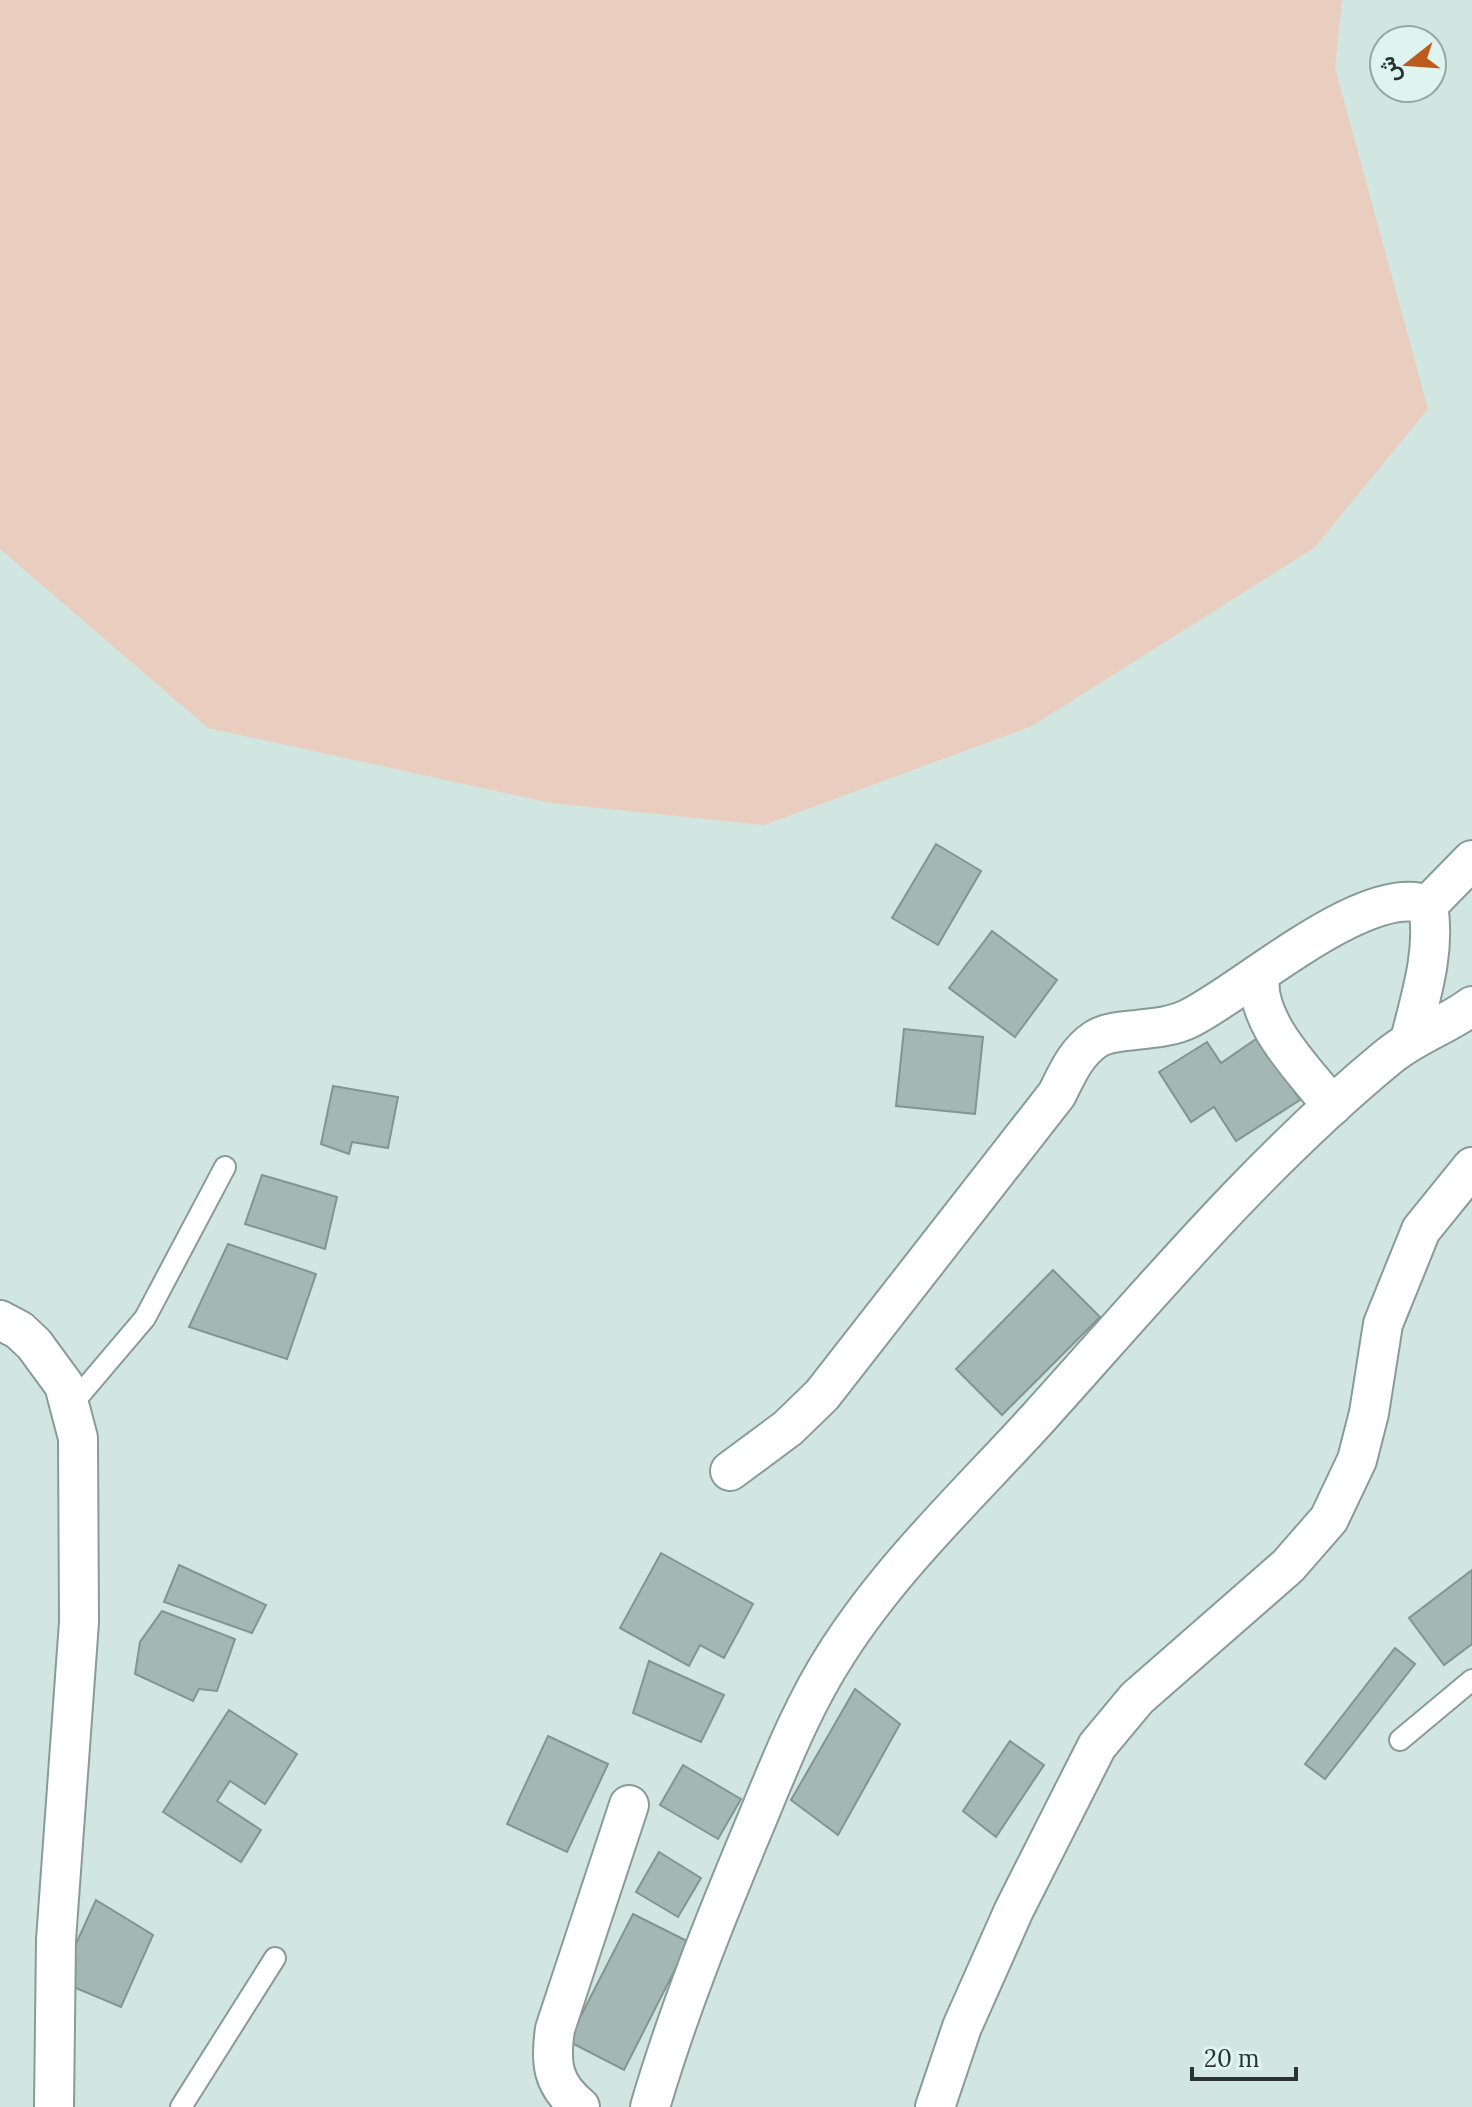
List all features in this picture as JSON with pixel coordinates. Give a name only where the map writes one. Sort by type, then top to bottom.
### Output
[{"type":"street","points":[[1428,905],[1472,860]]},
{"type":"street","points":[[730,1471],[788,1428],[822,1395],[1057,1094],[1086,1047],[1113,1032],[1164,1029],[1192,1018],[1315,937],[1373,909],[1397,901],[1415,900],[1428,905]]},
{"type":"street","points":[[1410,1040],[1428,968],[1431,922],[1428,905]]},
{"type":"street","points":[[1260,974],[1258,989],[1262,1005],[1277,1032],[1332,1106]]},
{"type":"street","points":[[650,2107],[672,2035],[789,1743],[836,1654],[886,1581],[1199,1238],[1332,1106],[1410,1040],[1465,1019]]},
{"type":"street","points":[[935,2107],[962,2027],[1008,1925],[1097,1746],[1137,1698],[1288,1566],[1329,1519],[1357,1460],[1389,1310],[1421,1230],[1472,1167]]},
{"type":"street","points":[[0,1320],[19,1330],[34,1344],[64,1385],[72,1404],[78,1438],[79,1622],[56,1940],[54,2107]]},
{"type":"street","points":[[580,2107],[564,2093],[554,2077],[552,2054],[555,2029],[629,1805]]},
{"type":"lane","points":[[72,1404],[145,1318],[225,1167]]},
{"type":"lane","points":[[1400,1740],[1472,1680]]},
{"type":"lane","points":[[181,2107],[275,1958]]},
{"type":"shaded area","points":[[0,0],[1342,0],[1335,68],[1428,409],[1314,548],[1032,726],[764,825],[551,803],[208,728],[0,549]]},
{"type":"building","points":[[936,844],[981,871],[938,945],[892,918]]},
{"type":"building","points":[[992,931],[1057,980],[1015,1037],[949,988]]},
{"type":"building","points":[[904,1029],[983,1037],[975,1114],[896,1106]]},
{"type":"building","points":[[1259,1037],[1300,1100],[1236,1141],[1214,1107],[1191,1122],[1159,1072],[1207,1042],[1221,1063]]},
{"type":"building","points":[[333,1086],[398,1097],[388,1148],[352,1142],[349,1154],[321,1144]]},
{"type":"building","points":[[262,1175],[337,1197],[325,1249],[245,1224]]},
{"type":"building","points":[[228,1244],[316,1274],[287,1359],[189,1327]]},
{"type":"building","points":[[1053,1270],[1100,1317],[1002,1415],[956,1369]]},
{"type":"building","points":[[661,1553],[753,1604],[724,1658],[700,1645],[689,1666],[620,1628]]},
{"type":"building","points":[[179,1565],[266,1605],[252,1633],[164,1602]]},
{"type":"building","points":[[1472,1570],[1472,1644],[1444,1665],[1409,1618]]},
{"type":"building","points":[[162,1611],[235,1639],[217,1691],[199,1689],[193,1701],[135,1674],[140,1642]]},
{"type":"building","points":[[1395,1648],[1415,1664],[1325,1779],[1305,1764]]},
{"type":"building","points":[[649,1661],[724,1695],[701,1742],[633,1713]]},
{"type":"building","points":[[855,1689],[900,1724],[838,1835],[791,1800]]},
{"type":"building","points":[[229,1710],[297,1754],[265,1804],[230,1781],[217,1801],[261,1830],[241,1862],[163,1812]]},
{"type":"building","points":[[548,1736],[608,1764],[567,1852],[507,1824]]},
{"type":"building","points":[[1010,1741],[1044,1765],[996,1837],[963,1811]]},
{"type":"building","points":[[683,1765],[741,1799],[718,1839],[660,1805]]},
{"type":"building","points":[[659,1852],[701,1878],[678,1917],[636,1892]]},
{"type":"building","points":[[96,1900],[153,1935],[121,2007],[59,1981]]},
{"type":"building","points":[[633,1914],[689,1942],[624,2070],[568,2041]]}]
